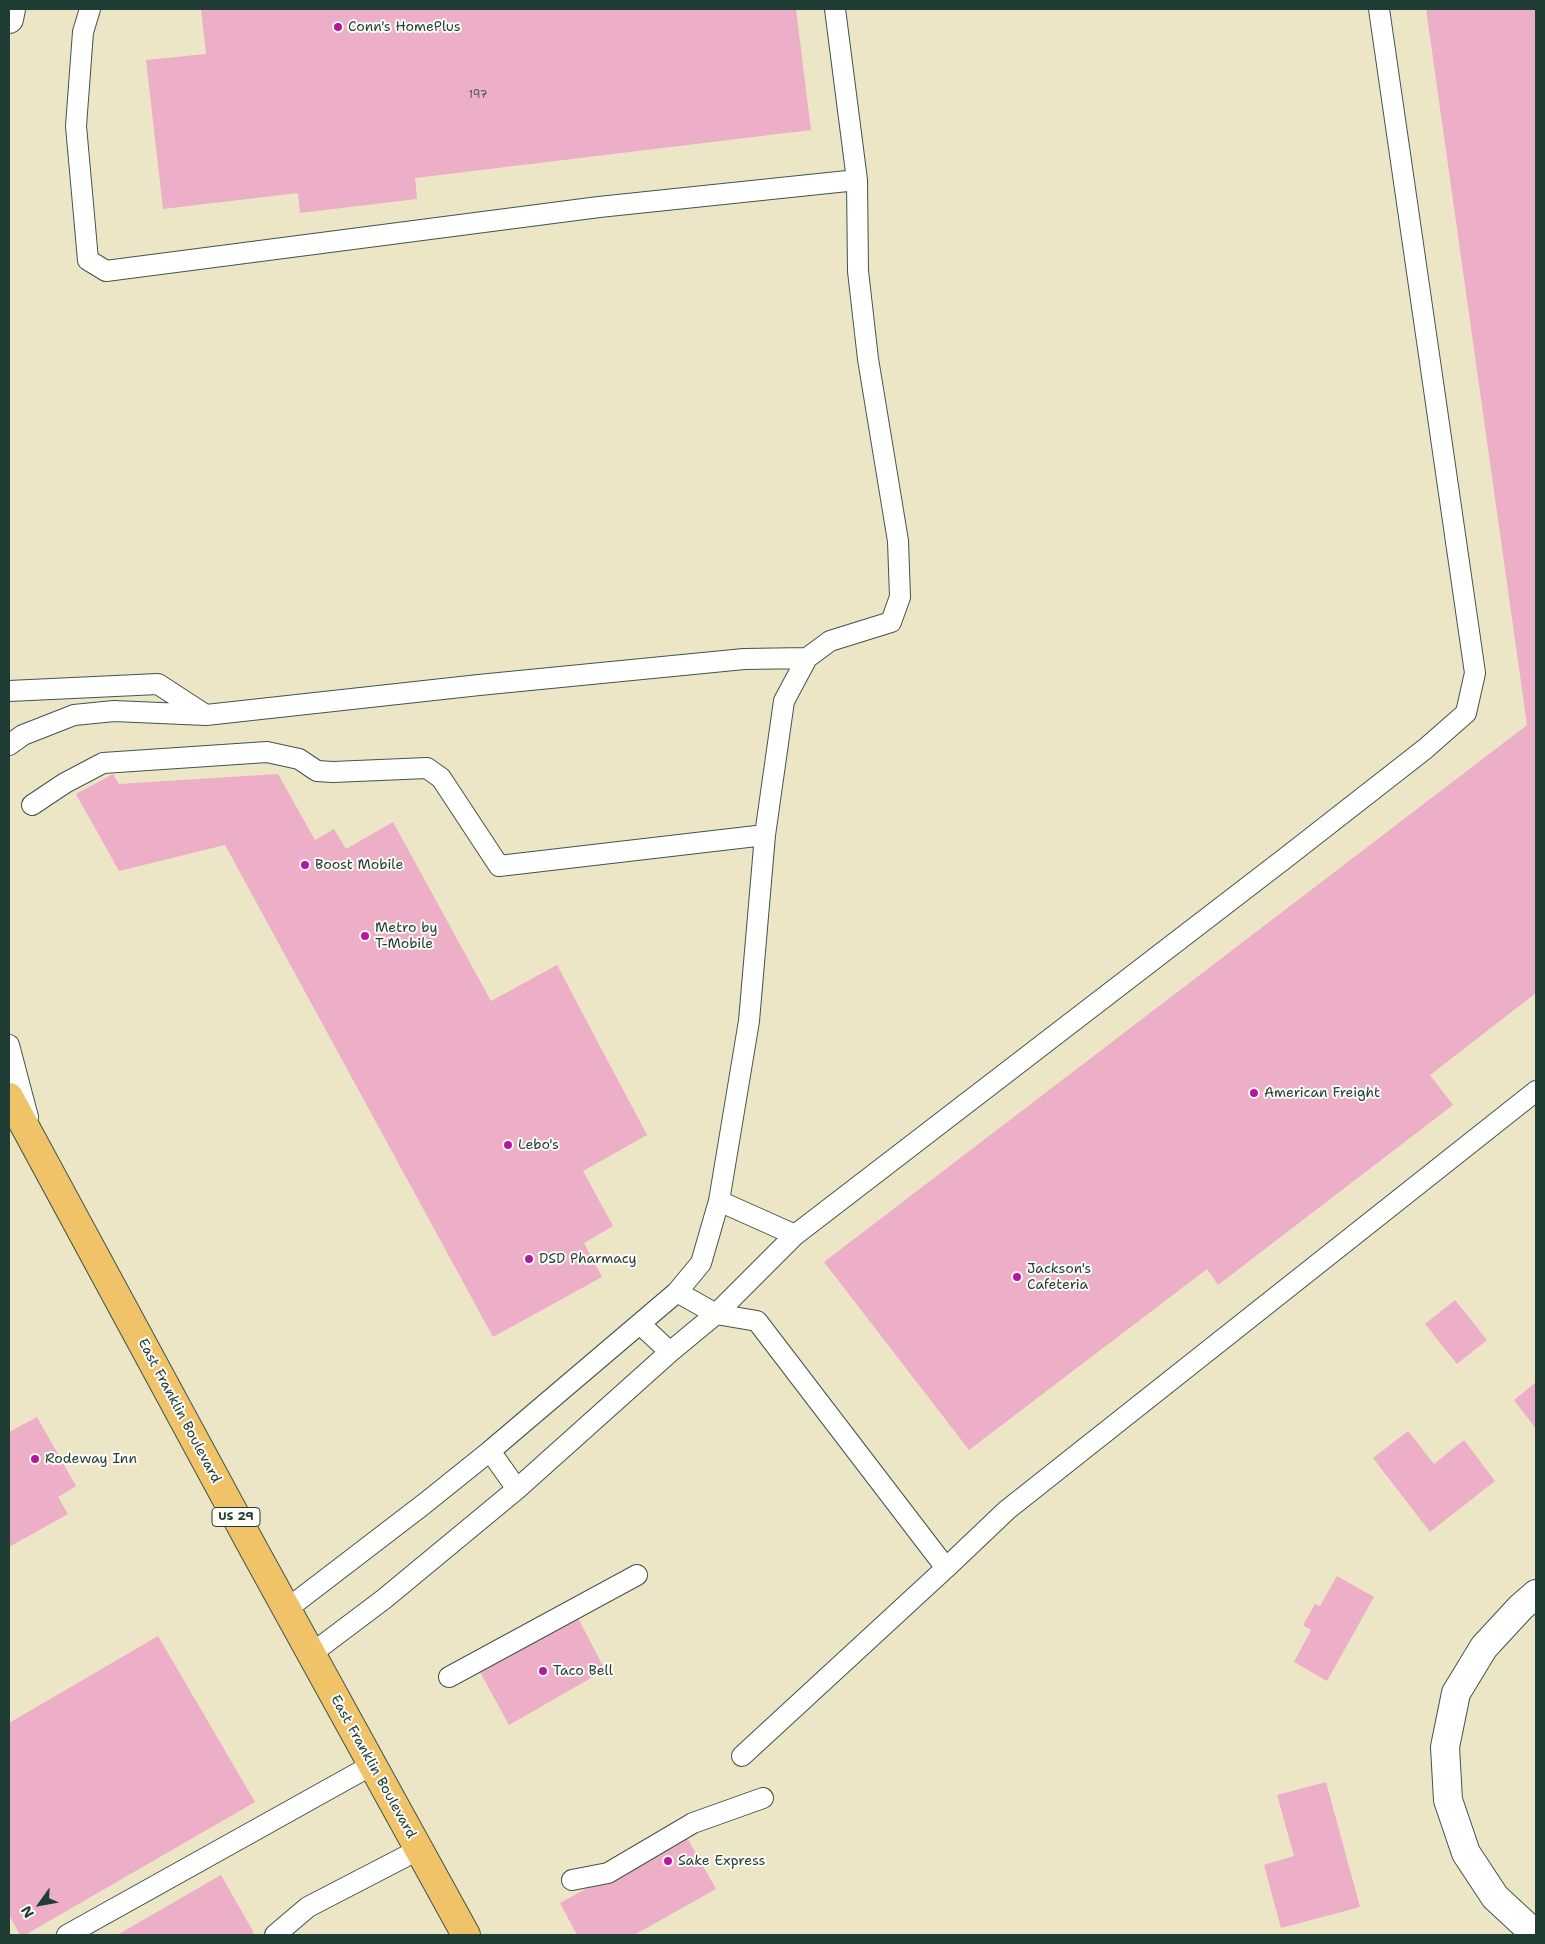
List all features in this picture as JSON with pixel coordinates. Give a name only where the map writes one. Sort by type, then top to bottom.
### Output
[{"type":"main road","name":"East Franklin Boulevard","points":[[9,1097],[287,1610],[466,1935]]},
{"type":"street","points":[[9,19],[11,9]]},
{"type":"street","points":[[1536,1594],[1484,1647],[1456,1693],[1444,1747],[1448,1800],[1466,1853],[1495,1898],[1536,1935]]},
{"type":"lane","points":[[90,9],[84,32],[76,126],[88,260],[106,272],[599,208],[857,180]]},
{"type":"lane","points":[[287,1610],[490,1451],[677,1292],[701,1263],[719,1200],[749,1021],[766,835],[784,701],[807,658],[830,641],[891,622],[900,597],[898,541],[868,359],[858,272],[857,180],[835,9]]},
{"type":"lane","points":[[312,1654],[384,1599],[517,1489],[670,1352],[716,1314],[795,1235],[1296,850],[1425,749],[1466,713],[1475,673],[1379,9]]},
{"type":"lane","points":[[9,745],[23,735],[74,715],[114,711],[206,715],[479,685],[744,659],[807,658]]},
{"type":"lane","points":[[9,691],[158,684],[206,715]]},
{"type":"lane","points":[[32,806],[65,783],[103,763],[267,752],[299,759],[317,771],[427,768],[441,778],[499,866],[766,835]]},
{"type":"lane","points":[[9,1045],[36,1148]]},
{"type":"lane","points":[[742,1756],[1007,1510],[1536,1091]]},
{"type":"lane","points":[[719,1200],[795,1235]]},
{"type":"lane","points":[[677,1292],[716,1314],[757,1321],[946,1568]]},
{"type":"lane","points":[[640,1324],[670,1352]]},
{"type":"lane","points":[[490,1451],[517,1489]]},
{"type":"lane","points":[[450,1677],[636,1575]]},
{"type":"lane","points":[[67,1935],[372,1765]]},
{"type":"lane","points":[[572,1880],[608,1873],[693,1823],[763,1798]]},
{"type":"lane","points":[[275,1935],[308,1908],[418,1850]]},
{"type":"building","points":[[201,9],[796,9],[811,130],[415,178],[417,199],[300,213],[298,193],[163,209],[146,60],[206,54]]},
{"type":"building","points":[[1426,9],[1536,9],[1536,993],[1430,1075],[1453,1105],[1218,1285],[1207,1269],[969,1450],[824,1262],[1527,725]]},
{"type":"building","points":[[113,774],[119,784],[278,774],[315,840],[334,829],[346,849],[393,822],[491,1001],[557,965],[647,1135],[583,1171],[613,1226],[584,1243],[602,1277],[493,1337],[225,845],[119,871],[76,794]]},
{"type":"building","points":[[1455,1300],[1487,1340],[1457,1364],[1425,1324]]},
{"type":"building","points":[[1536,1382],[1536,1429],[1514,1400]]},
{"type":"building","name":"Rodeway Inn","points":[[37,1417],[76,1486],[58,1497],[68,1514],[9,1547],[9,1432]]},
{"type":"building","points":[[1408,1431],[1434,1464],[1464,1440],[1495,1481],[1430,1532],[1373,1458]]},
{"type":"building","points":[[1337,1576],[1374,1597],[1327,1681],[1294,1662],[1311,1630],[1303,1625],[1315,1604],[1320,1606]]},
{"type":"building","name":"Taco Bell","points":[[577,1616],[605,1670],[509,1725],[480,1672]]},
{"type":"building","points":[[158,1636],[255,1802],[25,1935],[20,1935],[9,1915],[9,1723]]},
{"type":"building","points":[[1326,1782],[1360,1907],[1281,1928],[1264,1865],[1294,1856],[1277,1795]]},
{"type":"building","name":"Sake Express","points":[[685,1834],[716,1889],[634,1935],[577,1935],[560,1903]]},
{"type":"building","points":[[221,1875],[254,1933],[251,1935],[117,1935]]},
{"type":"place","name":"Conn's HomePlus","points":[[338,27]]},
{"type":"place","name":"Boost Mobile","points":[[305,865]]},
{"type":"place","name":"Metro by T-Mobile","points":[[365,936]]},
{"type":"place","name":"American Freight","points":[[1254,1093]]},
{"type":"place","name":"Lebo's","points":[[508,1145]]},
{"type":"place","name":"DSD Pharmacy","points":[[529,1259]]},
{"type":"place","name":"Jackson's Cafeteria","points":[[1017,1277]]},
{"type":"place","name":"Rodeway Inn","points":[[35,1459]]},
{"type":"place","name":"Taco Bell","points":[[543,1671]]},
{"type":"place","name":"Sake Express","points":[[668,1861]]}]
